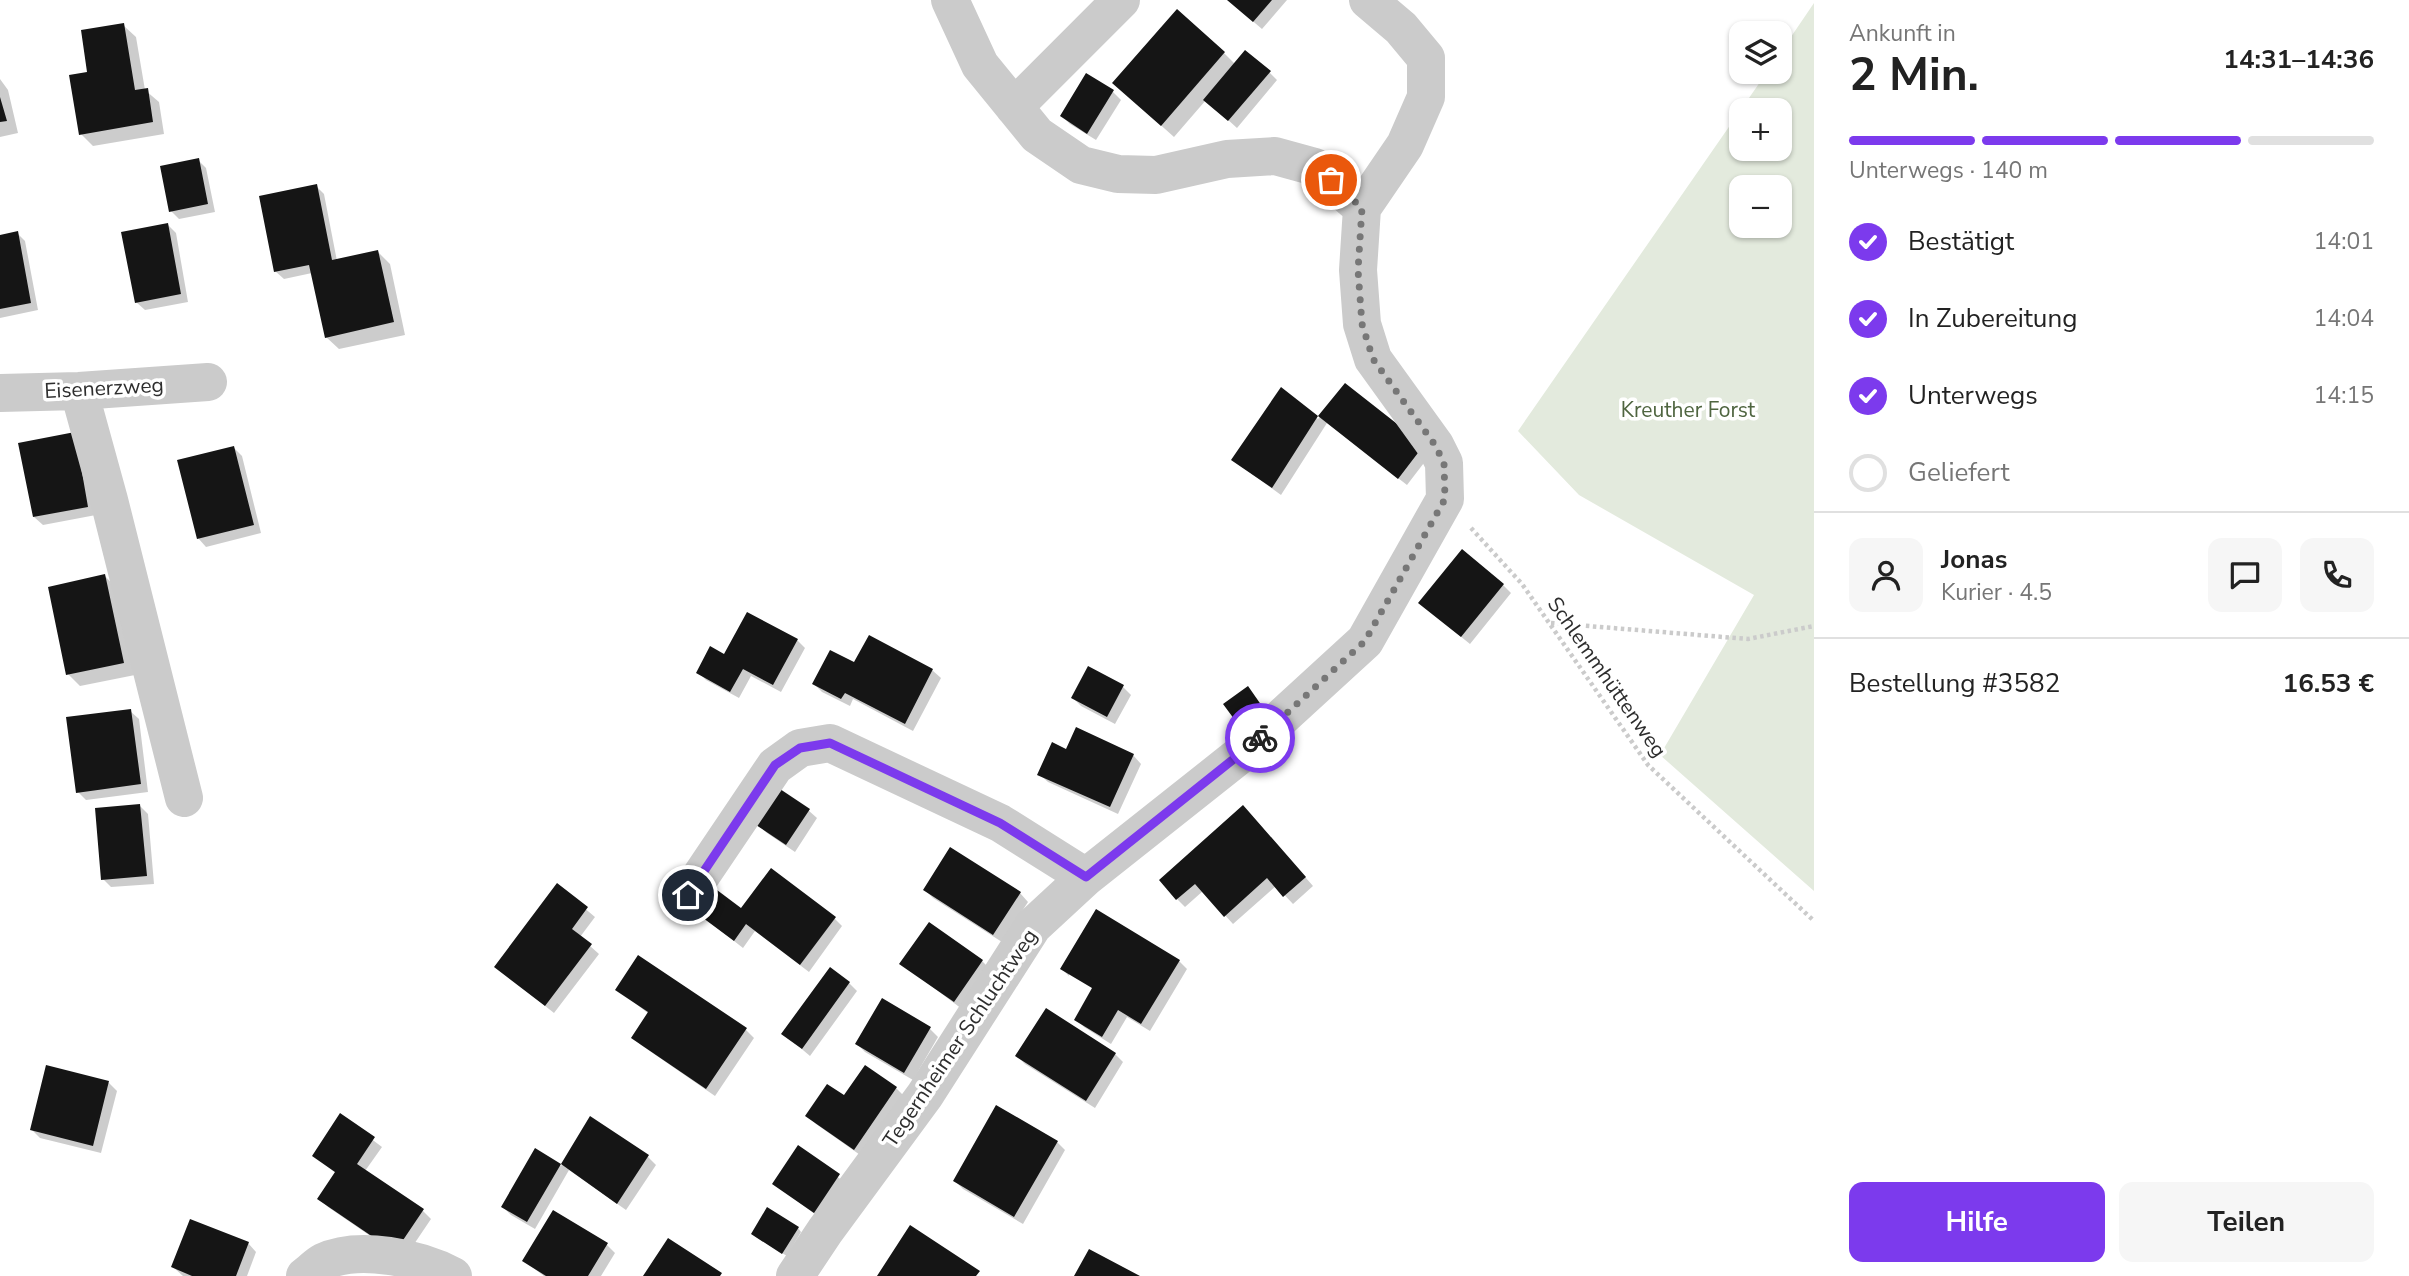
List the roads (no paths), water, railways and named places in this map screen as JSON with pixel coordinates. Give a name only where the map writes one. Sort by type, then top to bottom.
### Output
[{"type":"street","points":[[950,0],[980,65],[1037,135],[1081,165],[1118,174],[1156,175],[1227,159],[1275,156],[1315,167],[1362,208],[1405,145],[1426,97],[1426,58],[1401,28],[1368,0]]},
{"type":"street","points":[[1014,107],[1121,0]]},
{"type":"street","name":"Tegernheimer Schluchtweg","points":[[795,1276],[925,1095],[1034,926],[1086,877],[1245,751],[1365,641],[1445,499],[1444,463],[1435,445],[1373,359],[1362,324],[1358,270],[1362,208]]},
{"type":"street","name":"Eisenerzweg","points":[[0,393],[79,391],[208,382]]},
{"type":"street","points":[[79,391],[110,500],[184,798]]},
{"type":"street","points":[[688,895],[775,765],[800,748],[830,743],[1000,823],[1086,877]]},
{"type":"street","points":[[305,1276],[323,1262],[348,1256],[381,1254],[439,1269],[453,1276]]},
{"type":"park label","name":"Kreuther Forst","points":[[1688,410]]}]
